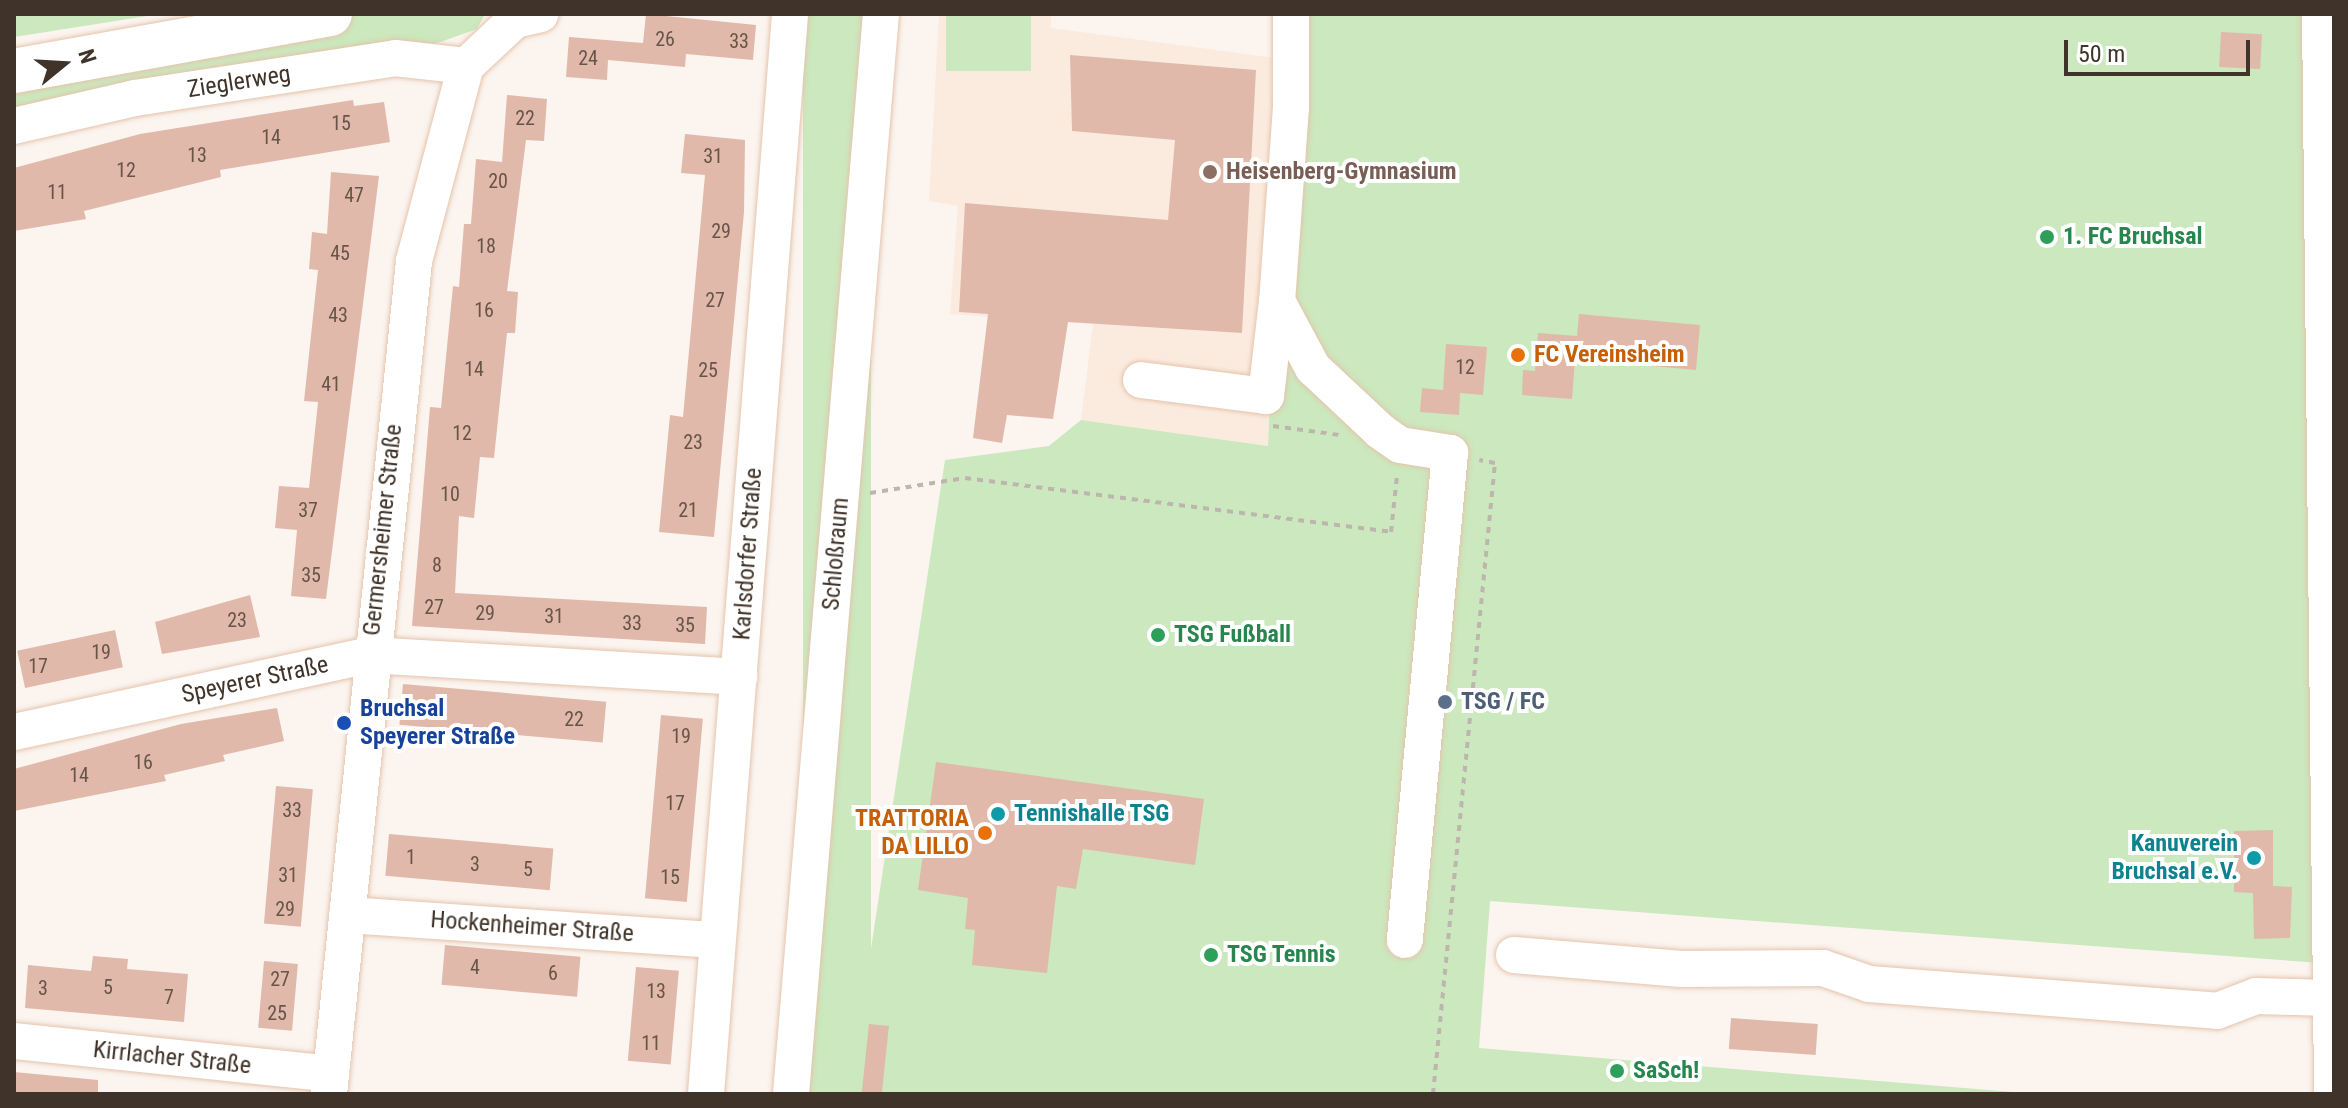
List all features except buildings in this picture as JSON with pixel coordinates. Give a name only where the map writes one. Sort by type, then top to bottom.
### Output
[{"type":"main road","points":[[14,71],[330,14]]},
{"type":"street","name":"Karlsdorfer Straße","points":[[706,1094],[790,14]]},
{"type":"street","name":"Schloßraum","points":[[791,1094],[881,14]]},
{"type":"street","points":[[1141,380],[1266,396],[1277,301],[1291,14]]},
{"type":"street","points":[[2320,14],[2332,1094]]},
{"type":"street","name":"Germersheimer Straße","points":[[330,1084],[370,655],[414,261],[445,127],[466,66],[523,16]]},
{"type":"street","name":"Zieglerweg","points":[[14,126],[135,98],[395,58],[466,66]]},
{"type":"street","points":[[1277,301],[1313,368],[1390,438],[1450,453],[1405,940]]},
{"type":"street","name":"Speyerer Straße","points":[[14,732],[370,655],[739,677]]},
{"type":"street","name":"Hockenheimer Straße","points":[[347,915],[716,940]]},
{"type":"street","points":[[1514,955],[1681,969],[1823,968],[1869,984],[2217,1011],[2256,996],[2331,998]]},
{"type":"street","name":"Kirrlacher Straße","points":[[14,1041],[330,1084]]},
{"type":"path","points":[[841,498],[965,478],[1391,532],[1390,438],[1365,438],[1252,423],[1255,394]]},
{"type":"path","points":[[1433,1094],[1495,463],[1450,453]]},
{"type":"shaded area","points":[[939,14],[1051,14],[1051,28],[1284,59],[1268,446],[1081,420],[1093,324],[950,314],[958,206],[929,201]]},
{"type":"green space","points":[[14,14],[160,14],[14,37]]},
{"type":"green space","points":[[330,14],[485,14],[477,29],[395,58],[14,126],[14,71]]},
{"type":"green space","points":[[803,14],[871,14],[871,1094],[803,1094]]},
{"type":"green space","points":[[946,14],[1031,14],[1031,71],[946,71]]},
{"type":"green space","points":[[1299,14],[2334,14],[2334,964],[1490,901],[1479,1048],[2036,1094],[849,1094],[945,460],[1049,446],[1081,420],[1268,446],[1284,59]]},
{"type":"place","name":"Heisenberg-Gymnasium","points":[[1210,172]]},
{"type":"place","name":"1. FC Bruchsal","points":[[2047,237]]},
{"type":"place","name":"FC Vereinsheim","points":[[1518,355]]},
{"type":"place","name":"TSG Fußball","points":[[1158,635]]},
{"type":"place","name":"TSG / FC","points":[[1445,702]]},
{"type":"place","name":"Bruchsal Speyerer Straße","points":[[344,723]]},
{"type":"place","name":"Tennishalle TSG","points":[[998,814]]},
{"type":"place","name":"TRATTORIA DA LILLO","points":[[985,833]]},
{"type":"place","name":"Kanuverein Bruchsal e.V.","points":[[2254,858]]},
{"type":"place","name":"TSG Tennis","points":[[1211,955]]},
{"type":"place","name":"SaSch!","points":[[1617,1071]]}]
